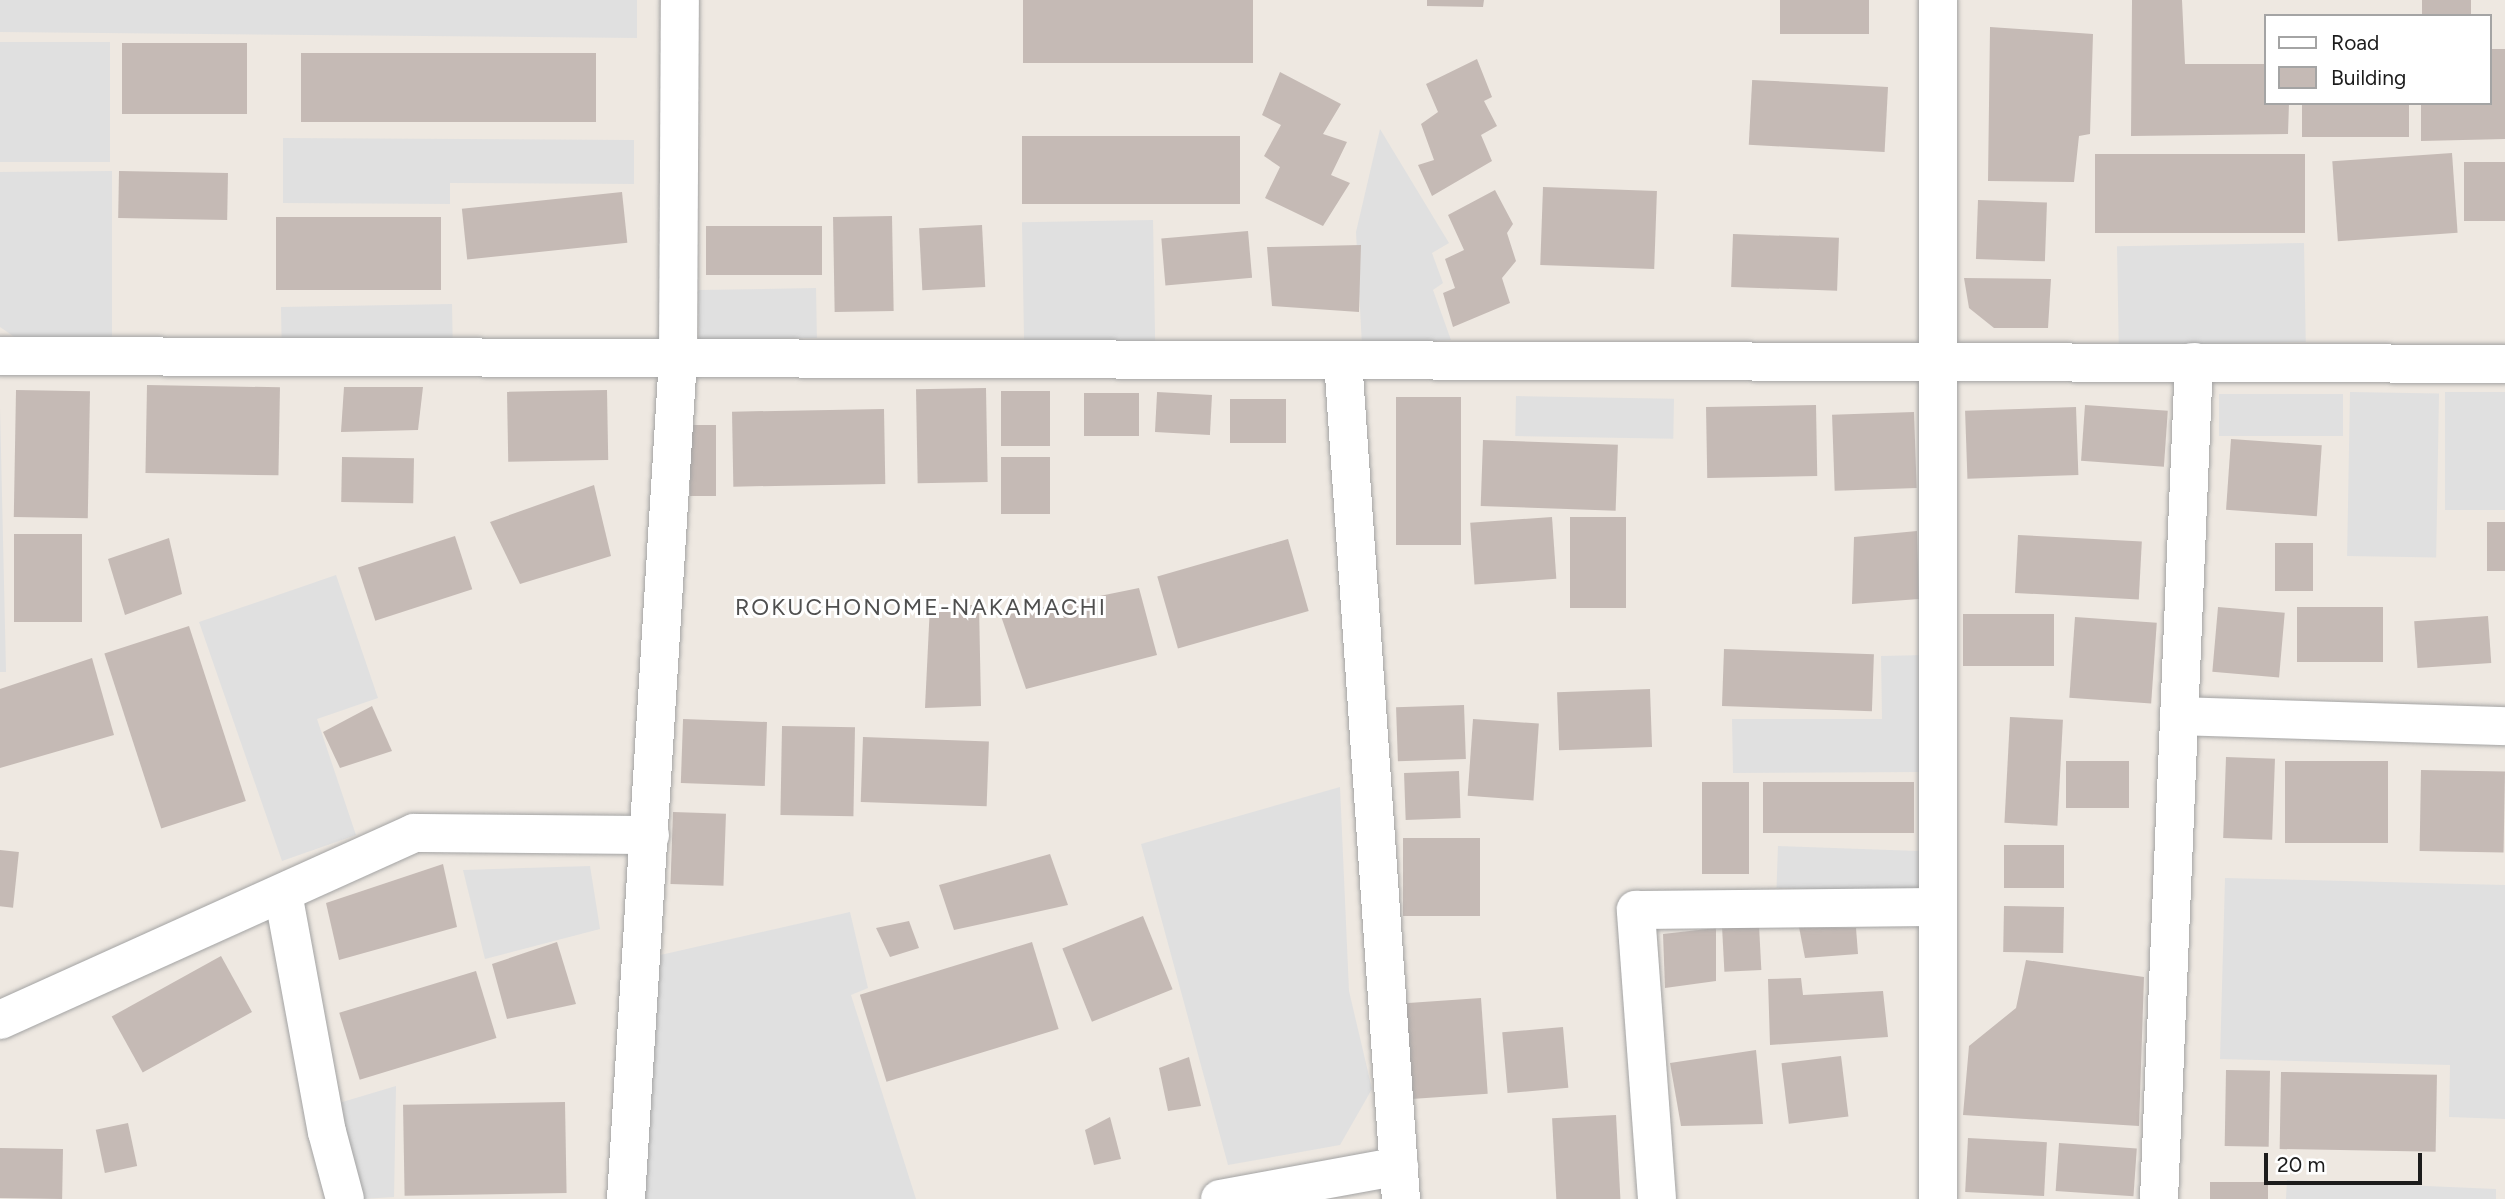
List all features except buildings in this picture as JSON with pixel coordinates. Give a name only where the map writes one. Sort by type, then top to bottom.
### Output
[{"type":"street","points":[[626,1199],[678,358],[680,0]]},
{"type":"street","points":[[1937,1199],[1938,0]]},
{"type":"street","points":[[0,356],[2505,364]]},
{"type":"street","points":[[1220,1199],[1400,1183],[1343,360]]},
{"type":"street","points":[[2159,1199],[2194,362]]},
{"type":"street","points":[[2179,716],[2505,726]]},
{"type":"street","points":[[0,1020],[414,833],[650,835]]},
{"type":"street","points":[[283,893],[327,1132],[345,1199]]},
{"type":"street","points":[[1657,1199],[1636,910],[1937,907]]},
{"type":"shaded area","points":[[0,0],[637,0],[637,38],[0,32]]},
{"type":"shaded area","points":[[0,42],[110,42],[110,162],[0,162]]},
{"type":"shaded area","points":[[1380,129],[1449,243],[1432,253],[1443,283],[1433,290],[1451,340],[1362,346],[1356,232]]},
{"type":"shaded area","points":[[283,138],[634,140],[634,184],[450,183],[450,204],[283,203]]},
{"type":"shaded area","points":[[112,171],[112,338],[16,338],[0,327],[0,172]]},
{"type":"shaded area","points":[[1153,220],[1155,345],[1024,347],[1022,222]]},
{"type":"shaded area","points":[[2304,243],[2306,342],[2119,345],[2117,246]]},
{"type":"shaded area","points":[[816,288],[817,338],[699,340],[698,290]]},
{"type":"shaded area","points":[[452,304],[453,343],[282,346],[281,307]]},
{"type":"shaded area","points":[[2350,392],[2439,394],[2436,558],[2347,556]]},
{"type":"shaded area","points":[[2445,392],[2505,392],[2505,510],[2445,510]]},
{"type":"shaded area","points":[[2219,394],[2343,394],[2343,436],[2219,436]]},
{"type":"shaded area","points":[[1516,396],[1674,399],[1673,439],[1515,436]]},
{"type":"shaded area","points":[[0,408],[6,672],[0,672]]},
{"type":"shaded area","points":[[336,575],[378,698],[317,719],[356,835],[282,861],[199,622]]},
{"type":"shaded area","points":[[1926,655],[1927,772],[1733,773],[1732,719],[1882,719],[1881,656]]},
{"type":"shaded area","points":[[1340,787],[1349,991],[1372,1089],[1340,1145],[1228,1165],[1141,844]]},
{"type":"shaded area","points":[[1778,846],[1925,851],[1923,893],[1777,888]]},
{"type":"shaded area","points":[[590,866],[600,929],[485,959],[463,870]]},
{"type":"shaded area","points":[[2225,878],[2505,885],[2505,1119],[2449,1117],[2450,1065],[2220,1059]]},
{"type":"shaded area","points":[[850,912],[868,988],[851,995],[916,1199],[642,1199],[656,956]]},
{"type":"shaded area","points":[[396,1086],[394,1197],[363,1199],[339,1103]]},
{"type":"shaded area","points":[[2287,1180],[2496,1189],[2496,1199],[2286,1199]]},
{"type":"district","name":"ROKUCHONOME-NAKAMACHI","points":[[921,607]]}]
